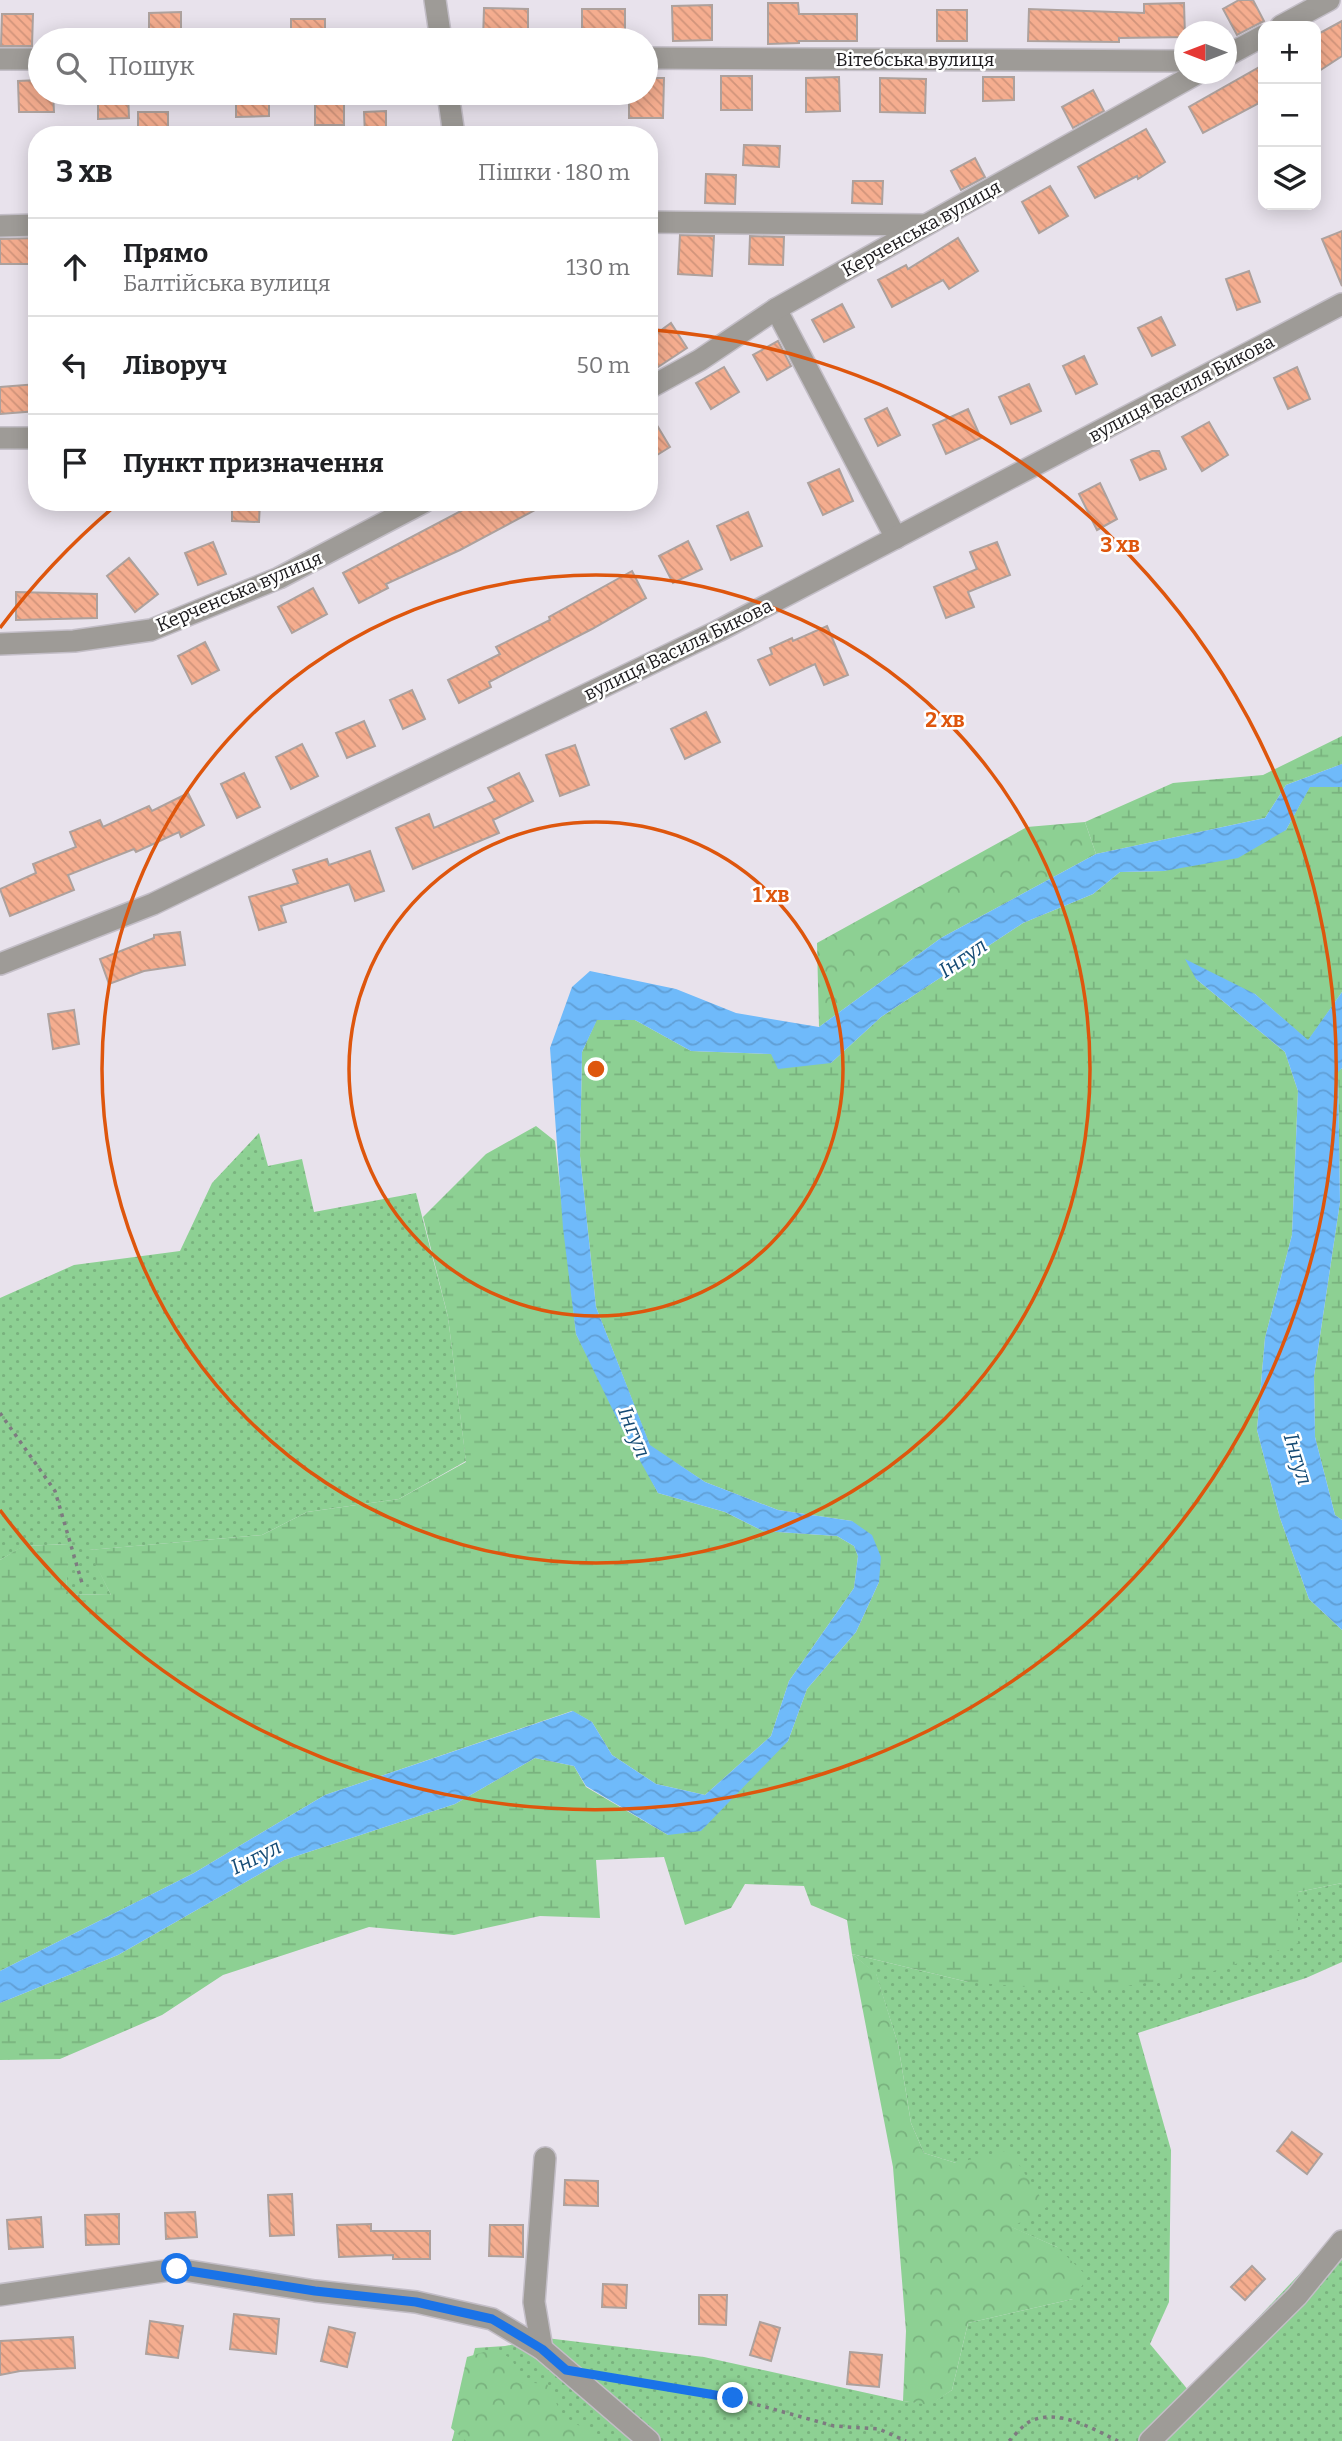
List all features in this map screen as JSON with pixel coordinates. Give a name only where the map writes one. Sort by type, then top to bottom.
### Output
[{"type":"street","points":[[435,0],[439,28]]},
{"type":"street","points":[[1290,21],[1329,0]]},
{"type":"street","points":[[1237,51],[1258,39]]},
{"type":"street","name":"Вітебська вулиця","points":[[658,58],[1174,61]]},
{"type":"street","points":[[0,59],[28,59]]},
{"type":"street","name":"Керченська вулиця","points":[[658,382],[700,359],[776,309],[1178,84]]},
{"type":"street","points":[[450,105],[453,126]]},
{"type":"street","points":[[658,222],[927,226]]},
{"type":"street","points":[[0,226],[28,225]]},
{"type":"street","name":"вулиця Василя Бикова","points":[[0,964],[166,898],[718,631],[1342,304]]},
{"type":"street","points":[[776,309],[895,538]]},
{"type":"street","points":[[0,438],[28,438]]},
{"type":"street","name":"Керченська вулиця","points":[[0,644],[74,641],[151,630],[279,578],[407,511]]},
{"type":"street","points":[[542,2349],[534,2302],[545,2158]]},
{"type":"street","points":[[1150,2441],[1297,2296],[1342,2241]]},
{"type":"street","points":[[0,2295],[177,2269],[315,2291],[416,2302],[479,2316],[492,2319],[542,2349],[649,2441]]},
{"type":"path","points":[[0,1413],[55,1491],[82,1583]]},
{"type":"path","points":[[566,2370],[733,2398],[834,2426],[879,2429],[906,2441]]},
{"type":"path","points":[[1009,2441],[1029,2422],[1053,2416],[1091,2428],[1118,2441]]},
{"type":"green space","points":[[1342,736],[1342,764],[1286,785],[1265,818],[1096,854],[1085,822],[1173,783],[1263,775]]},
{"type":"green space","points":[[1310,786],[1342,787],[1342,992],[1308,1041],[1255,994],[1196,979],[1285,1052],[1298,1091],[1292,1235],[1265,1338],[1257,1430],[1280,1518],[1309,1599],[1342,1630],[1342,1883],[1298,1892],[1298,1944],[1201,1975],[1084,1992],[968,1982],[852,1954],[847,1920],[811,1905],[804,1886],[745,1884],[731,1908],[685,1925],[664,1857],[596,1860],[600,1918],[540,1916],[454,1935],[369,1927],[223,1975],[162,2015],[60,2059],[0,2060],[0,2003],[118,1955],[284,1860],[455,1804],[535,1758],[574,1766],[586,1787],[668,1835],[788,1741],[807,1689],[856,1632],[879,1582],[852,1521],[778,1510],[705,1482],[650,1446],[596,1307],[580,1156],[582,1052],[597,1019],[635,1020],[691,1051],[771,1054],[831,1063],[881,1017],[1023,923],[1093,894],[1120,872],[1164,871],[1286,830]]},
{"type":"green space","points":[[1085,822],[1096,854],[941,938],[819,1027],[817,943],[1027,827]]},
{"type":"green space","points":[[1342,1068],[1342,1520],[1335,1515],[1315,1437],[1314,1376],[1340,1202],[1338,1071]]},
{"type":"green space","points":[[536,1126],[555,1141],[576,1334],[658,1493],[725,1512],[763,1531],[837,1536],[854,1546],[858,1556],[854,1588],[789,1681],[771,1736],[705,1795],[656,1784],[612,1755],[592,1722],[572,1711],[325,1795],[194,1873],[0,1971],[0,1560],[23,1546],[69,1544],[66,1594],[111,1595],[88,1550],[262,1535],[307,1512],[399,1499],[466,1462],[448,1317],[423,1217],[486,1154]]},
{"type":"green space","points":[[259,1133],[268,1166],[302,1159],[314,1212],[416,1193],[448,1317],[466,1461],[399,1499],[307,1512],[262,1535],[89,1550],[111,1595],[66,1594],[68,1544],[24,1546],[0,1560],[0,1298],[74,1265],[180,1251],[212,1183]]},
{"type":"green space","points":[[1342,1883],[1342,1962],[1306,1978],[1138,2033],[1171,2150],[1169,2302],[1150,2344],[1189,2391],[1342,2229],[1342,2441],[452,2441],[475,2348],[505,2346],[546,2338],[704,2357],[903,2401],[930,2404],[952,2390],[968,2323],[1073,2299],[1057,2247],[1011,2227],[956,2163],[924,2153],[911,2123],[898,2044],[876,1974],[852,1954],[968,1982],[1298,1892]]},
{"type":"green space","points":[[852,1954],[876,1973],[898,2044],[911,2123],[924,2153],[956,2163],[1009,2150],[1047,2207],[1012,2227],[1057,2247],[1088,2277],[1073,2299],[968,2323],[952,2390],[930,2405],[903,2401],[906,2331],[893,2167]]},
{"type":"green space","points":[[494,2349],[512,2359],[521,2382],[547,2384],[562,2415],[599,2438],[599,2441],[466,2441],[451,2428],[467,2357]]},
{"type":"water","name":"Інгул","points":[[1342,764],[1342,787],[1310,787],[1286,830],[1238,858],[1164,871],[1120,872],[1093,894],[1023,923],[881,1017],[831,1063],[778,1069],[771,1054],[691,1051],[635,1020],[597,1020],[582,1052],[580,1156],[596,1307],[650,1445],[705,1482],[778,1510],[852,1521],[872,1535],[881,1557],[879,1582],[856,1632],[807,1689],[788,1741],[701,1831],[668,1835],[586,1786],[574,1766],[535,1758],[455,1804],[284,1860],[118,1955],[0,2003],[0,1971],[194,1873],[325,1795],[573,1711],[592,1722],[612,1755],[656,1784],[705,1795],[771,1736],[789,1681],[854,1588],[858,1556],[854,1546],[837,1536],[763,1531],[725,1512],[658,1493],[620,1425],[576,1334],[563,1228],[550,1048],[572,987],[590,971],[676,989],[736,1013],[819,1027],[941,938],[1096,854],[1265,818],[1286,785]]},
{"type":"water","name":"Інгул","points":[[1185,959],[1255,994],[1308,1040],[1342,992],[1342,1068],[1338,1072],[1340,1202],[1314,1376],[1315,1437],[1335,1515],[1342,1520],[1342,1630],[1309,1599],[1280,1518],[1257,1430],[1265,1338],[1292,1235],[1298,1091],[1285,1052],[1196,979]]},
{"type":"building","points":[[1239,0],[1253,0],[1264,21],[1258,21],[1258,24],[1237,35],[1237,21],[1229,21],[1223,9]]},
{"type":"building","points":[[768,3],[798,3],[799,14],[857,14],[857,41],[768,44]]},
{"type":"building","points":[[1184,3],[1185,21],[1174,21],[1174,37],[1119,38],[1119,42],[1028,41],[1029,9],[1144,13],[1144,4]]},
{"type":"building","points":[[712,5],[712,40],[673,41],[672,6]]},
{"type":"building","points":[[484,8],[528,9],[528,28],[483,28]]},
{"type":"building","points":[[582,9],[625,9],[625,28],[582,28]]},
{"type":"building","points":[[937,10],[967,10],[967,41],[937,41]]},
{"type":"building","points":[[181,12],[181,28],[149,28],[149,13]]},
{"type":"building","points":[[2,14],[33,14],[33,28],[28,28],[28,46],[1,46]]},
{"type":"building","points":[[291,19],[325,19],[325,28],[291,28]]},
{"type":"building","points":[[1342,21],[1342,56],[1321,70],[1321,32]]},
{"type":"building","points":[[1258,68],[1258,104],[1203,133],[1189,107],[1230,84],[1237,84],[1237,80]]},
{"type":"building","points":[[721,76],[752,76],[752,110],[721,110]]},
{"type":"building","points":[[839,77],[840,111],[806,112],[806,78]]},
{"type":"building","points":[[983,77],[1014,77],[1014,100],[983,101]]},
{"type":"building","points":[[658,78],[664,78],[663,118],[629,118],[629,105],[658,105]]},
{"type":"building","points":[[880,78],[926,79],[925,113],[880,112]]},
{"type":"building","points":[[18,81],[28,81],[28,105],[54,105],[54,112],[19,112]]},
{"type":"building","points":[[1093,90],[1104,111],[1073,128],[1062,107]]},
{"type":"building","points":[[98,105],[128,105],[129,118],[98,119]]},
{"type":"building","points":[[236,105],[269,105],[269,116],[236,117]]},
{"type":"building","points":[[315,105],[344,105],[344,125],[315,125]]},
{"type":"building","points":[[386,111],[386,126],[365,126],[364,112]]},
{"type":"building","points":[[138,112],[168,112],[168,126],[138,126]]},
{"type":"building","points":[[1146,129],[1165,162],[1138,179],[1137,176],[1095,198],[1078,167]]},
{"type":"building","points":[[744,145],[780,146],[779,167],[743,165]]},
{"type":"building","points":[[975,158],[985,177],[961,190],[951,171]]},
{"type":"building","points":[[706,174],[736,175],[735,204],[705,203]]},
{"type":"building","points":[[853,181],[883,181],[882,204],[852,203]]},
{"type":"building","points":[[1050,186],[1068,216],[1039,233],[1022,202]]},
{"type":"building","points":[[1342,231],[1342,286],[1322,239]]},
{"type":"building","points":[[680,235],[714,236],[712,276],[678,274]]},
{"type":"building","points":[[750,236],[784,237],[783,265],[749,264]]},
{"type":"building","points":[[28,238],[28,264],[0,264],[0,239]]},
{"type":"building","points":[[958,238],[978,271],[949,289],[943,280],[892,307],[878,280],[906,265],[908,269]]},
{"type":"building","points":[[1249,271],[1260,302],[1237,310],[1226,279]]},
{"type":"building","points":[[842,304],[854,327],[824,342],[812,320]]},
{"type":"building","points":[[1161,317],[1175,345],[1152,356],[1138,328]]},
{"type":"building","points":[[671,323],[687,348],[658,367],[658,332]]},
{"type":"building","points":[[778,341],[791,366],[767,380],[753,355]]},
{"type":"building","points":[[1084,356],[1097,384],[1076,394],[1063,366]]},
{"type":"building","points":[[724,367],[739,392],[711,409],[696,383]]},
{"type":"building","points":[[1297,367],[1310,399],[1288,409],[1274,378]]},
{"type":"building","points":[[1029,384],[1041,411],[1011,424],[999,397]]},
{"type":"building","points":[[28,385],[28,412],[0,414],[0,387]]},
{"type":"building","points":[[887,408],[900,435],[878,446],[865,419]]},
{"type":"building","points":[[968,409],[981,438],[946,454],[933,425]]},
{"type":"building","points":[[1209,422],[1228,455],[1202,471],[1182,437]]},
{"type":"building","points":[[658,427],[670,447],[658,454]]},
{"type":"building","points":[[1152,451],[1159,451],[1166,469],[1140,480],[1131,460]]},
{"type":"building","points":[[839,469],[853,501],[823,515],[808,483]]},
{"type":"building","points":[[1100,483],[1117,519],[1097,530],[1079,494]]},
{"type":"building","points":[[232,511],[260,511],[259,522],[232,521]]},
{"type":"building","points":[[461,511],[533,511],[460,550],[386,584],[388,588],[359,603],[343,573]]},
{"type":"building","points":[[748,512],[762,546],[731,560],[717,526]]},
{"type":"building","points":[[688,541],[702,569],[673,583],[659,556]]},
{"type":"building","points":[[213,542],[226,574],[198,585],[185,553]]},
{"type":"building","points":[[997,542],[1010,575],[968,592],[974,607],[946,618],[934,587],[977,569],[970,552]]},
{"type":"building","points":[[129,558],[158,594],[135,612],[107,576]]},
{"type":"building","points":[[632,571],[646,598],[489,682],[491,687],[459,703],[448,680],[500,654],[496,647],[550,620],[549,617]]},
{"type":"building","points":[[313,588],[327,614],[292,633],[278,607]]},
{"type":"building","points":[[16,592],[97,594],[97,618],[16,620]]},
{"type":"building","points":[[827,626],[848,675],[824,685],[815,664],[770,685],[758,660],[772,654],[770,648]]},
{"type":"building","points":[[205,642],[219,670],[192,684],[178,656]]},
{"type":"building","points":[[412,690],[425,719],[403,729],[390,700]]},
{"type":"building","points":[[706,712],[720,742],[685,759],[671,729]]},
{"type":"building","points":[[364,721],[375,746],[347,758],[336,733]]},
{"type":"building","points":[[302,744],[318,776],[291,789],[276,757]]},
{"type":"building","points":[[575,745],[589,785],[560,796],[546,755]]},
{"type":"building","points":[[244,773],[260,807],[237,818],[221,784]]},
{"type":"building","points":[[519,773],[533,801],[493,820],[499,833],[413,869],[396,828],[429,814],[434,828],[495,801],[488,788]]},
{"type":"building","points":[[188,793],[204,825],[181,837],[179,832],[136,852],[134,849],[68,875],[74,890],[10,916],[0,889],[36,873],[33,864],[76,847],[70,832],[100,820],[103,827],[149,806],[152,811]]},
{"type":"building","points":[[370,851],[384,891],[355,901],[349,884],[281,906],[286,922],[259,930],[249,897],[298,883],[293,870],[327,859],[329,865]]},
{"type":"building","points":[[180,932],[185,965],[144,971],[109,984],[100,959],[154,938],[154,935]]},
{"type":"building","points":[[74,1010],[79,1044],[53,1049],[48,1014]]},
{"type":"building","points":[[1292,2132],[1322,2154],[1307,2174],[1277,2151]]},
{"type":"building","points":[[565,2180],[598,2181],[598,2206],[564,2205]]},
{"type":"building","points":[[292,2194],[294,2235],[270,2236],[268,2195]]},
{"type":"building","points":[[195,2212],[197,2237],[166,2239],[165,2213]]},
{"type":"building","points":[[119,2214],[119,2244],[86,2245],[85,2215]]},
{"type":"building","points":[[41,2217],[43,2247],[9,2249],[7,2220]]},
{"type":"building","points":[[371,2224],[371,2231],[430,2231],[430,2259],[393,2259],[393,2255],[339,2257],[337,2225]]},
{"type":"building","points":[[490,2225],[523,2225],[523,2257],[489,2256]]},
{"type":"building","points":[[1252,2266],[1265,2279],[1245,2300],[1231,2287]]},
{"type":"building","points":[[603,2284],[627,2285],[626,2308],[602,2307]]},
{"type":"building","points":[[699,2295],[727,2295],[726,2325],[699,2324]]},
{"type":"building","points":[[234,2314],[279,2319],[276,2354],[230,2349]]},
{"type":"building","points":[[150,2321],[183,2326],[178,2358],[146,2354]]},
{"type":"building","points":[[760,2322],[780,2328],[771,2361],[750,2355]]},
{"type":"building","points":[[329,2327],[355,2333],[347,2367],[321,2361]]},
{"type":"building","points":[[73,2337],[75,2368],[20,2371],[0,2375],[0,2341]]},
{"type":"building","points":[[850,2352],[882,2355],[879,2387],[847,2384]]},
{"type":"route","points":[[177,2269],[315,2291],[416,2302],[492,2319],[542,2349],[566,2370],[733,2398]]}]
